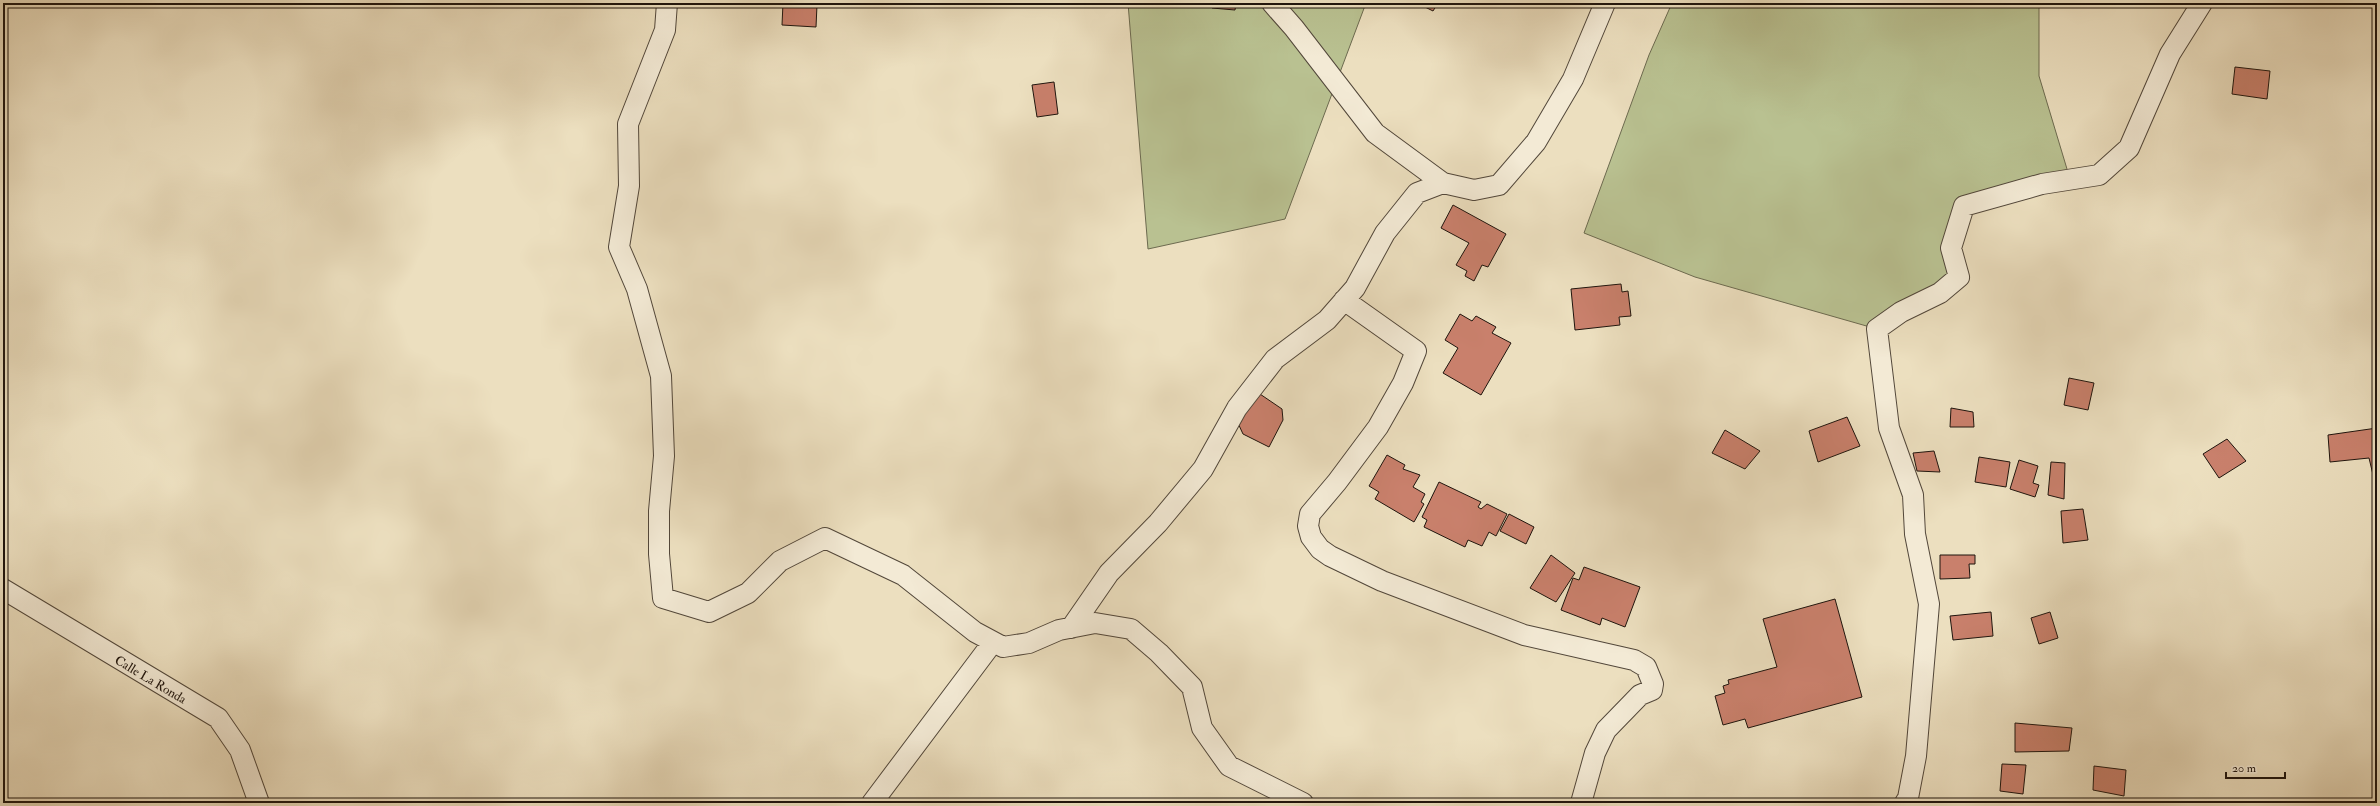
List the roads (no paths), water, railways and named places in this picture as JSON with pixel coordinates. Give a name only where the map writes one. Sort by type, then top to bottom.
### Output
[{"type":"street","points":[[667,3],[665,30],[628,124],[629,186],[619,247],[637,289],[661,376],[664,456],[659,511],[659,554],[662,598],[709,612],[748,593],[780,561],[825,538],[903,575],[976,632],[1003,646],[1029,643],[1059,630],[1095,623],[1131,630],[1159,653],[1192,687],[1202,728],[1229,766],[1303,803]]},
{"type":"street","points":[[1272,3],[1294,28],[1375,133],[1443,183],[1474,190],[1499,185],[1536,142],[1574,79],[1605,3]]},
{"type":"street","points":[[1905,803],[1908,798],[1916,756],[1929,604],[1915,534],[1913,495],[1889,428],[1877,329],[1900,312],[1940,293],[1959,277],[1951,248],[1964,206],[2042,184],[2099,175],[2129,148],[2170,54],[2202,3]]},
{"type":"street","points":[[1071,628],[1108,573],[1158,523],[1203,469],[1237,408],[1275,360],[1327,320],[1355,288],[1385,233],[1417,192],[1443,183]]},
{"type":"street","points":[[1344,300],[1416,351],[1403,383],[1378,427],[1337,482],[1310,514],[1308,526],[1311,537],[1320,548],[1330,556],[1389,584],[1524,635],[1634,660],[1646,667],[1653,684],[1652,690],[1640,695],[1606,730],[1594,754],[1581,803]]},
{"type":"street","name":"Calle La Ronda","points":[[3,589],[218,718],[240,750],[259,803]]},
{"type":"street","points":[[872,803],[993,642]]}]
